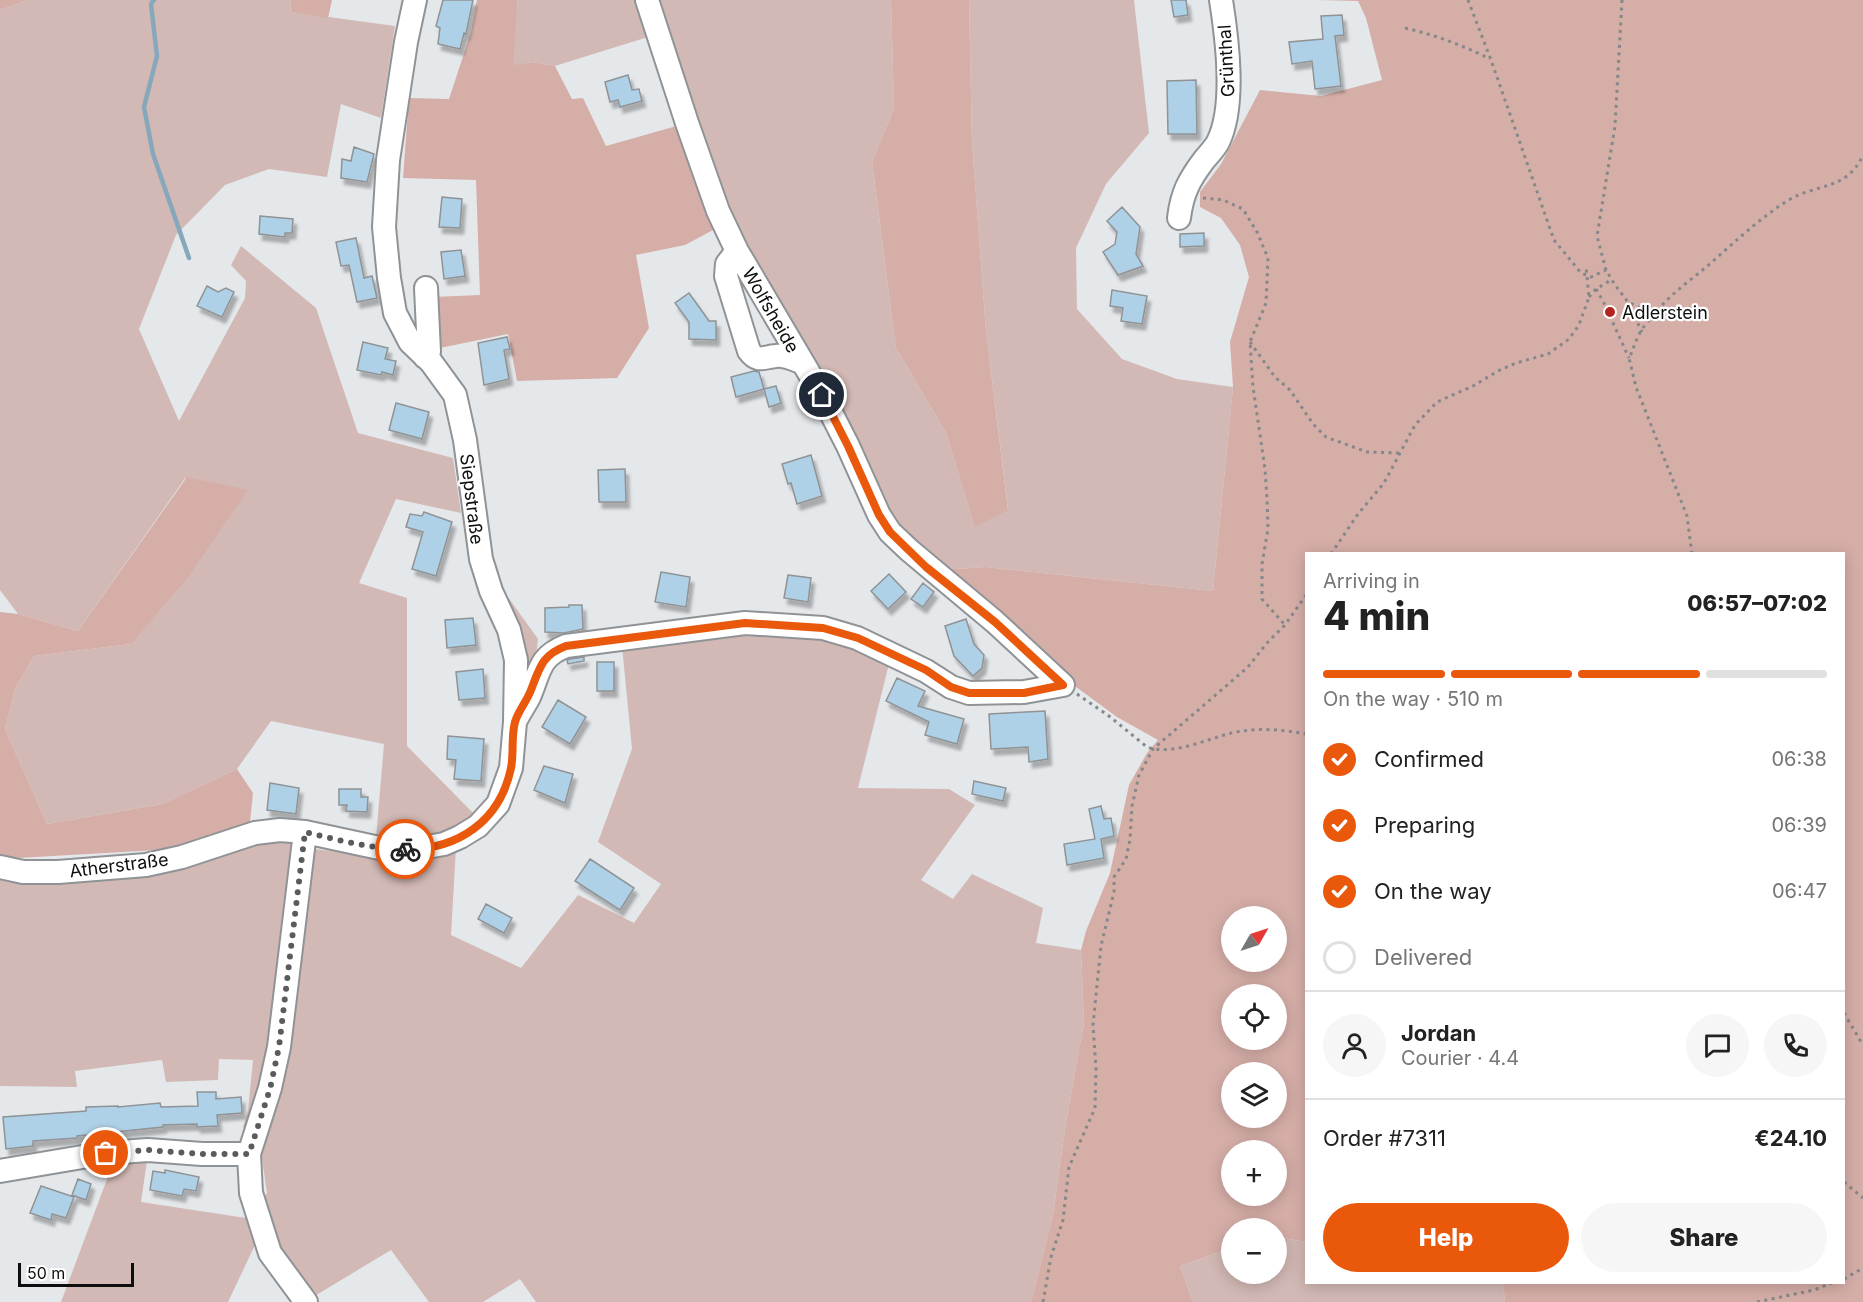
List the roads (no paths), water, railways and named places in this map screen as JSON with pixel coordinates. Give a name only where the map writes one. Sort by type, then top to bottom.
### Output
[{"type":"street","name":"Siepstraße","points":[[305,832],[384,849],[416,849],[444,844],[478,826],[498,804],[511,768],[515,722],[516,660],[509,630],[491,591],[480,559],[465,440],[455,395],[410,342],[395,314],[388,278],[384,227],[388,160],[406,42],[415,0]]},
{"type":"street","name":"Wolfsheide","points":[[515,722],[542,663],[553,651],[566,646],[745,623],[823,628],[858,638],[926,670],[951,687],[969,693],[1024,693],[1063,685],[995,622],[926,567],[890,532],[879,515],[822,395],[737,252],[718,212],[646,0]]},
{"type":"street","name":"Grünthal","points":[[1181,208],[1191,177],[1218,142],[1229,105],[1225,26],[1221,0]]},
{"type":"street","points":[[737,252],[727,264],[726,276],[749,351],[754,358],[762,360],[777,356],[801,362]]},
{"type":"street","points":[[425,357],[429,351],[426,288]]},
{"type":"street","name":"Atherstraße","points":[[0,867],[23,872],[58,872],[146,865],[182,857],[255,832],[280,830],[305,832]]},
{"type":"street","points":[[305,832],[279,1047],[270,1089],[249,1154],[251,1193],[270,1253],[306,1302]]},
{"type":"street","points":[[0,1171],[106,1153],[148,1150],[202,1154],[249,1154]]},
{"type":"waterway","points":[[154,0],[151,4],[157,56],[144,107],[153,154],[189,258]]},
{"type":"place","name":"Adlerstein","points":[[1610,312]]}]
